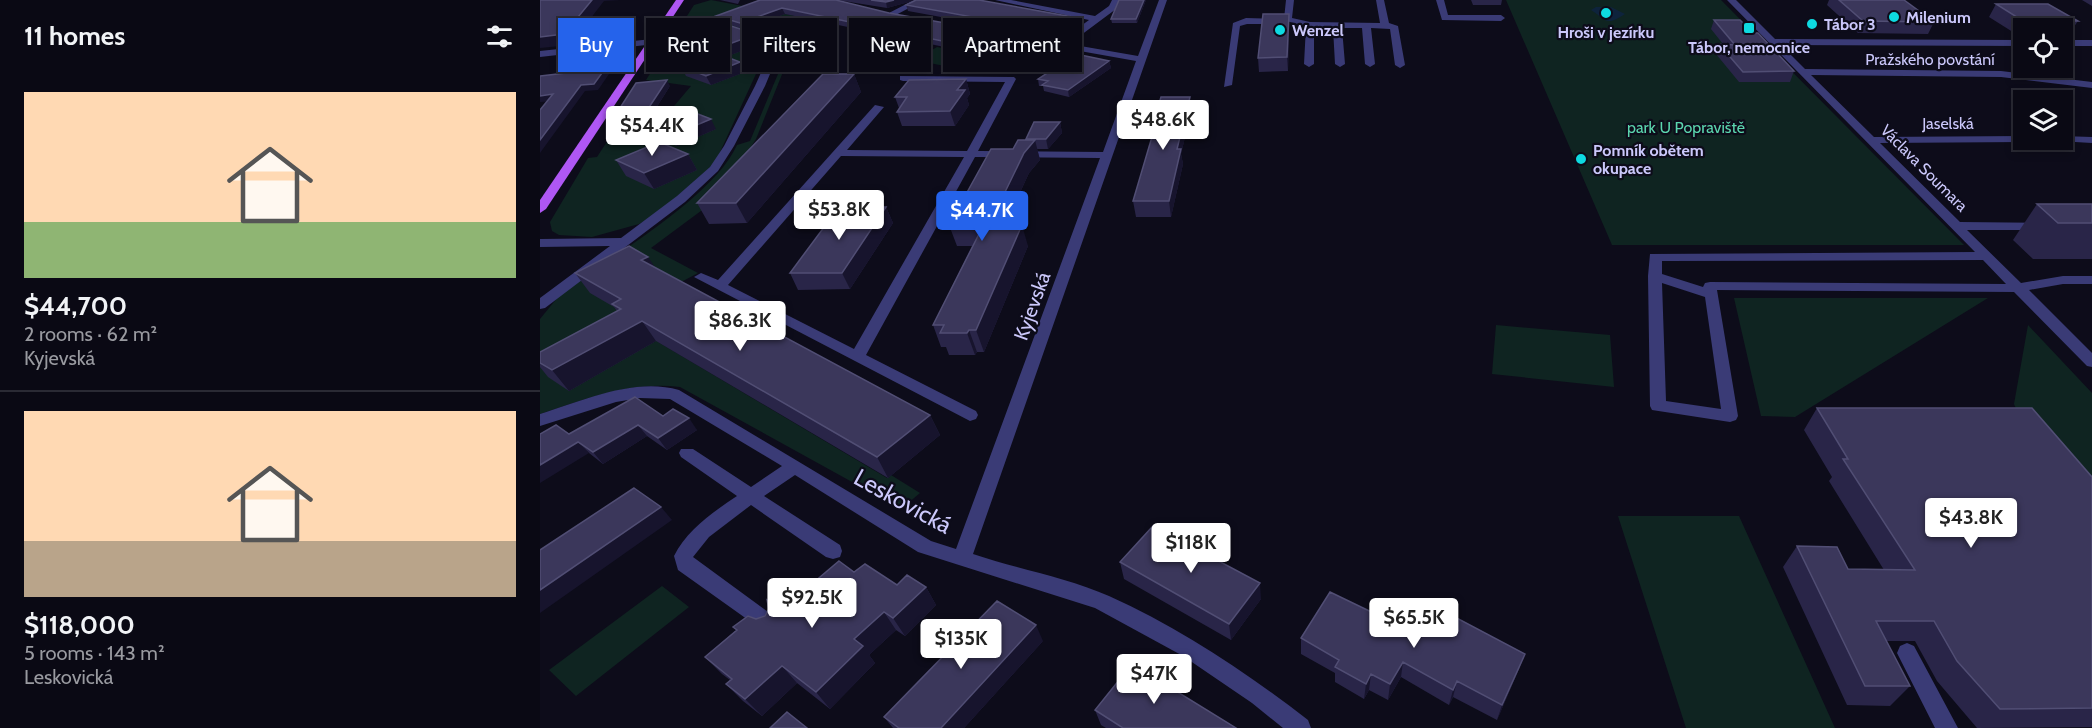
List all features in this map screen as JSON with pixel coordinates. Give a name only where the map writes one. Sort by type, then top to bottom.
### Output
[{"type":"main road","points":[[668,18],[680,0]]},
{"type":"main road","points":[[540,209],[646,51]]},
{"type":"street","points":[[891,14],[920,0]]},
{"type":"street","points":[[999,0],[1096,19]]},
{"type":"street","points":[[1082,29],[1113,7],[1116,0]]},
{"type":"street","name":"Kyjevská","points":[[962,558],[1164,0]]},
{"type":"street","points":[[1290,0],[1288,19],[1292,20]]},
{"type":"street","points":[[1380,0],[1385,26]]},
{"type":"street","points":[[1440,0],[1445,18]]},
{"type":"street","name":"Václava Soumara","points":[[1731,0],[2092,362]]},
{"type":"street","points":[[879,12],[914,18]]},
{"type":"street","points":[[1434,18],[1501,18]]},
{"type":"street","points":[[1227,85],[1236,25],[1246,21],[1292,20],[1310,25],[1394,26],[1400,65]]},
{"type":"street","points":[[1310,25],[1310,64]]},
{"type":"street","points":[[1337,25],[1340,64]]},
{"type":"street","points":[[1366,25],[1370,64]]},
{"type":"street","points":[[1774,42],[2013,43]]},
{"type":"street","points":[[540,54],[646,43]]},
{"type":"street","points":[[2073,43],[2092,43]]},
{"type":"street","points":[[1082,49],[1142,59]]},
{"type":"street","points":[[540,305],[681,199],[714,170],[729,146],[766,72]]},
{"type":"street","name":"Pražského povstání","points":[[1804,72],[2001,74],[2092,86]]},
{"type":"street","points":[[858,356],[967,165],[971,153],[1011,79],[903,78]]},
{"type":"street","points":[[720,286],[879,106]]},
{"type":"street","name":"Jaselská","points":[[1872,140],[2013,139]]},
{"type":"street","points":[[2073,139],[2092,140]]},
{"type":"street","points":[[839,153],[1107,155]]},
{"type":"street","points":[[1958,226],[2057,226]]},
{"type":"street","points":[[540,243],[622,242]]},
{"type":"street","points":[[1986,256],[1655,257],[1659,406],[1730,416],[1710,286],[2018,288],[2062,280],[2092,280]]},
{"type":"street","points":[[1655,276],[1710,294]]},
{"type":"street","points":[[701,277],[970,415]]},
{"type":"street","points":[[2071,340],[2092,349]]},
{"type":"street","name":"Leskovická","points":[[540,420],[615,397],[640,393],[673,394],[925,547],[1102,602],[1190,649],[1260,696],[1300,728]]},
{"type":"street","points":[[687,453],[833,550]]},
{"type":"street","points":[[772,626],[685,564],[683,556],[689,544],[703,531],[795,466]]},
{"type":"street","points":[[1907,653],[1947,728]]},
{"type":"green space","points":[[711,0],[807,18],[742,18],[742,72],[757,72],[715,163],[656,215],[639,224],[592,237],[559,235],[552,231],[550,222],[588,158],[597,157],[610,137],[644,131],[669,112],[691,86],[646,80],[651,72],[730,72],[730,18],[686,18],[694,5]]},
{"type":"green space","name":"park U Popraviště","points":[[1506,0],[1721,0],[1964,245],[1612,245]]},
{"type":"green space","points":[[937,47],[943,48],[943,66],[931,63],[931,51]]},
{"type":"green space","points":[[779,72],[783,72],[756,139],[717,199],[651,248],[698,273],[616,317],[887,478],[891,475],[920,493],[901,509],[680,387],[626,389],[592,397],[540,414],[540,319],[558,297],[570,287],[637,241],[686,203],[708,184],[737,145],[750,141]]},
{"type":"green space","points":[[1734,298],[1988,298],[1795,417],[1761,416]]},
{"type":"green space","points":[[1496,325],[1610,335],[1614,387],[1492,374]]},
{"type":"green space","points":[[2028,325],[2092,393],[2092,510],[2025,430],[2014,404]]},
{"type":"green space","points":[[1618,516],[1739,516],[1835,728],[1686,728]]},
{"type":"green space","points":[[662,586],[689,607],[576,696],[549,670]]},
{"type":"water","points":[[1596,7],[1611,7],[1625,14],[1607,21],[1591,10]]},
{"type":"building","points":[[540,0],[592,0],[577,18],[558,18],[558,35],[540,37]]},
{"type":"building","points":[[760,0],[836,0],[917,18],[849,18],[849,22],[782,8],[754,18],[742,18],[740,23],[730,20],[730,18],[716,16]]},
{"type":"building","points":[[871,0],[894,0],[886,2]]},
{"type":"building","points":[[916,0],[979,0],[1078,18],[978,18],[906,5]]},
{"type":"building","points":[[1119,0],[1144,0],[1136,19],[1111,19]]},
{"type":"building","points":[[1839,0],[1904,0],[1934,22],[1863,21]]},
{"type":"building","points":[[1996,4],[2048,4],[2073,18],[2018,18]]},
{"type":"building","points":[[1263,14],[1289,14],[1287,57],[1258,58]]},
{"type":"building","points":[[931,20],[943,23],[943,41],[931,39]]},
{"type":"building","points":[[1714,20],[1740,20],[1753,33],[1758,33],[1794,71],[1743,72],[1719,44],[1735,45]]},
{"type":"building","points":[[730,26],[742,30],[742,39],[730,44]]},
{"type":"building","points":[[1082,55],[1109,61],[1068,90],[1042,85],[1048,81],[1038,79],[1049,72],[1082,72]]},
{"type":"building","points":[[730,58],[740,62],[730,66]]},
{"type":"building","points":[[603,72],[594,84],[581,85],[540,140],[540,110],[553,94],[540,96],[540,76]]},
{"type":"building","points":[[696,72],[716,72],[706,76]]},
{"type":"building","points":[[823,74],[854,74],[736,203],[697,203]]},
{"type":"building","points":[[966,79],[957,90],[965,90],[950,111],[897,112],[907,97],[895,97],[909,80]]},
{"type":"building","points":[[667,80],[640,121],[609,125],[636,83]]},
{"type":"building","points":[[1161,97],[1190,97],[1177,149],[1181,149],[1169,201],[1133,201],[1154,130],[1151,130]]},
{"type":"building","points":[[685,109],[711,119],[671,136],[644,125]]},
{"type":"building","points":[[1034,122],[1060,122],[1046,139],[1026,139]]},
{"type":"building","points":[[1018,140],[1035,140],[1024,153],[989,225],[1022,225],[976,330],[969,330],[967,333],[940,333],[944,325],[933,325],[983,226],[949,225],[991,149],[1013,149]]},
{"type":"building","points":[[659,142],[688,154],[644,173],[616,160]]},
{"type":"building","points":[[2037,204],[2092,204],[2092,223],[2058,223]]},
{"type":"building","points":[[839,207],[886,207],[842,273],[790,273]]},
{"type":"building","points":[[629,246],[648,257],[641,260],[930,415],[877,457],[642,321],[552,370],[540,363],[540,352],[621,309],[612,304],[621,299],[575,273]]},
{"type":"building","points":[[635,397],[663,416],[673,409],[689,418],[658,438],[638,425],[593,452],[578,442],[540,465],[540,434],[556,425],[569,434]]},
{"type":"building","points":[[1817,408],[2032,408],[2092,477],[2092,708],[2000,709],[1957,661],[1934,621],[1876,621],[1910,686],[1865,686],[1797,546],[1837,547],[1848,569],[1915,570],[1843,459],[1848,459]]},
{"type":"building","points":[[634,488],[661,507],[540,590],[540,550]]},
{"type":"building","points":[[1153,526],[1260,583],[1229,624],[1120,562]]},
{"type":"building","points":[[839,561],[854,572],[865,564],[897,585],[907,575],[926,587],[893,618],[884,612],[854,639],[863,646],[816,692],[782,666],[745,699],[726,684],[732,679],[705,657],[737,630],[733,627],[748,616],[756,619],[765,616],[769,609],[767,600],[781,610]]},
{"type":"building","points":[[1330,592],[1417,634],[1431,609],[1449,618],[1451,615],[1525,654],[1502,705],[1457,681],[1453,690],[1403,662],[1390,684],[1371,674],[1366,684],[1335,667],[1339,660],[1301,638]]},
{"type":"building","points":[[997,601],[1036,625],[941,728],[899,728],[884,717]]},
{"type":"building","points":[[1132,664],[1236,728],[1123,728],[1095,710]]},
{"type":"building","points":[[787,712],[807,728],[770,728]]},
{"type":"place","name":"Hroši v jezírku","points":[[1606,13]]},
{"type":"place","name":"Milenium","points":[[1894,17]]},
{"type":"place","name":"Tábor 3","points":[[1812,24]]},
{"type":"place","name":"Tábor, nemocnice","points":[[1749,28]]},
{"type":"place","name":"Wenzel","points":[[1280,30]]},
{"type":"place","name":"Pomník obětem okupace","points":[[1581,159]]}]
